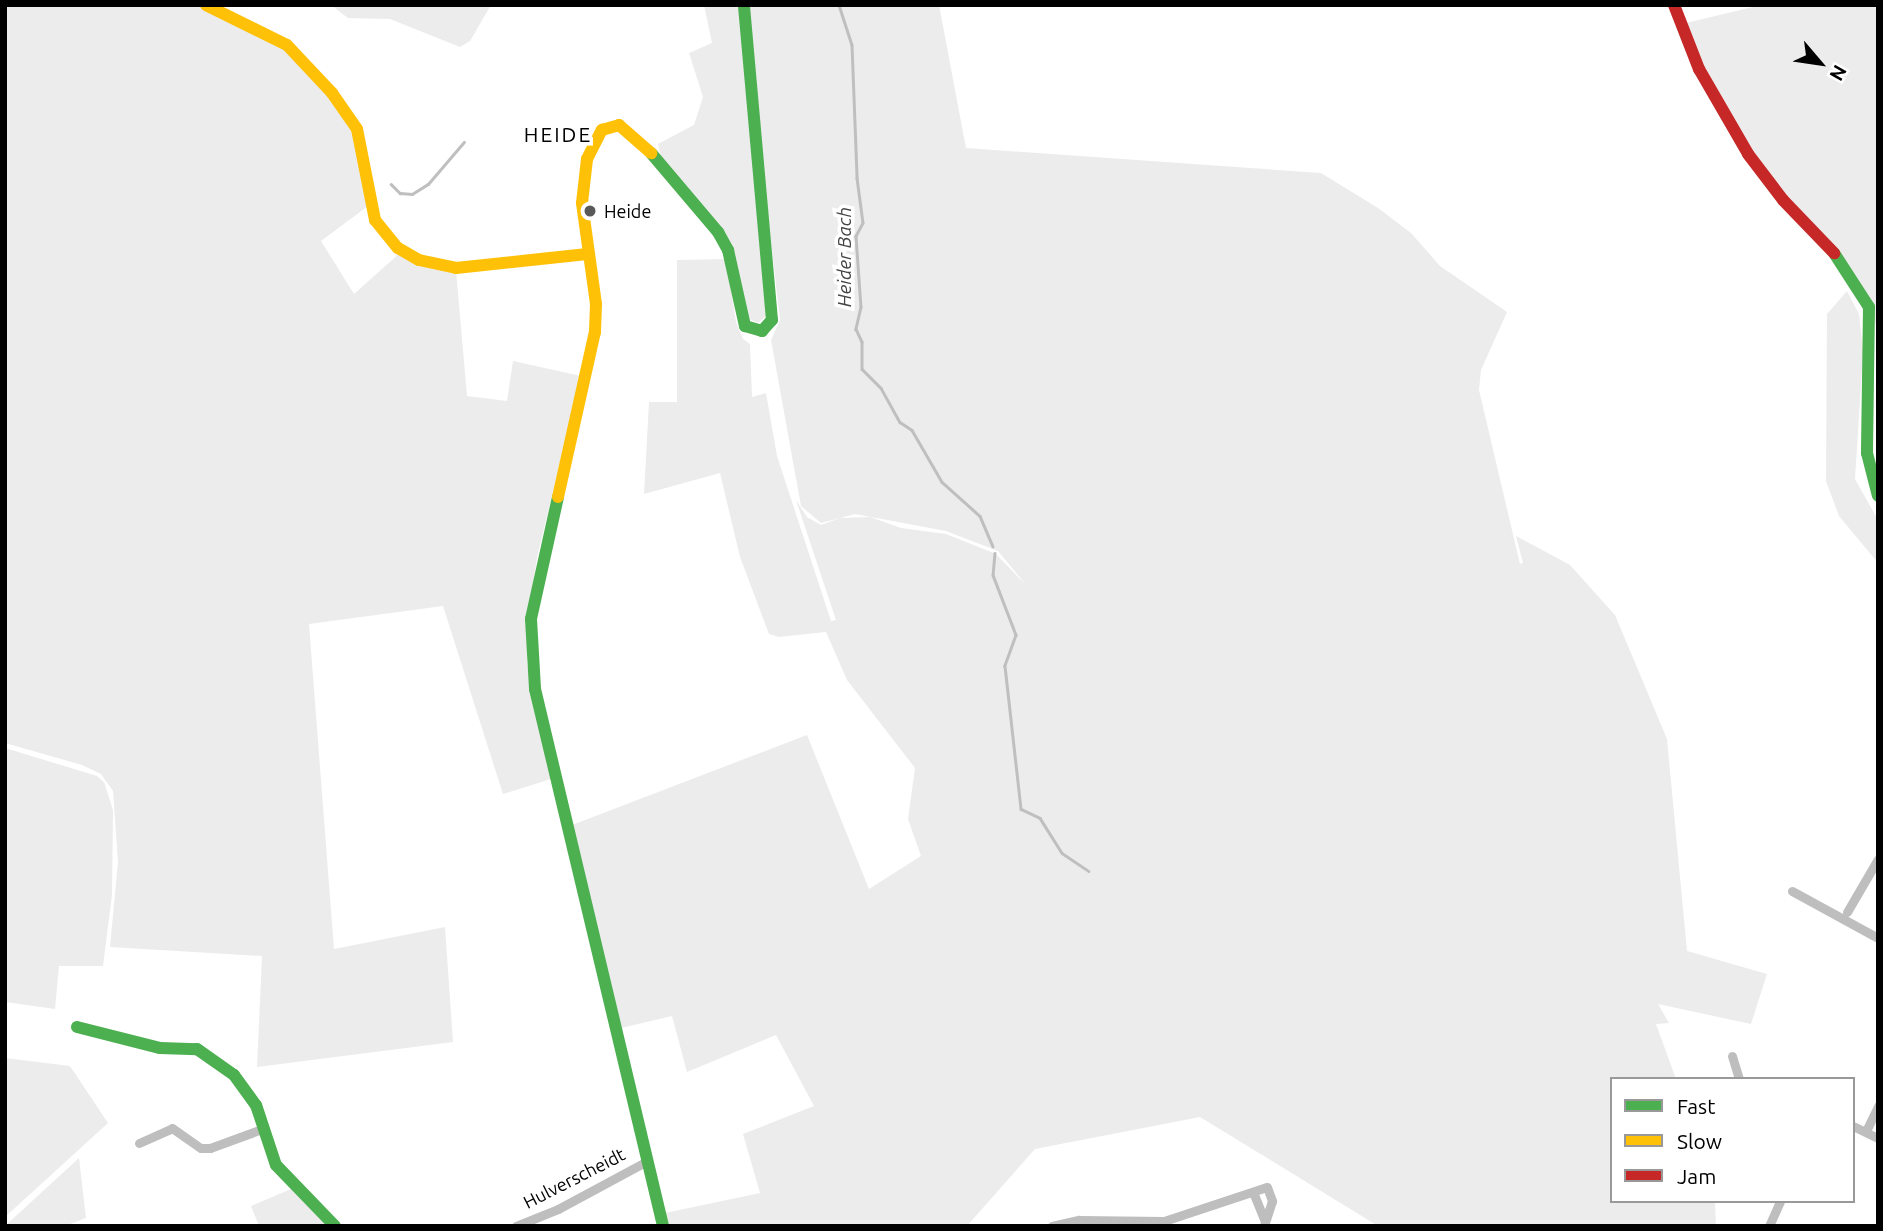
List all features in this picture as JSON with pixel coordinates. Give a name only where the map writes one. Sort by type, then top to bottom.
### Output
[{"type":"main road","points":[[206,5],[287,45],[332,93],[357,129],[375,220],[398,248],[419,260],[456,268],[587,254]]},
{"type":"main road","points":[[663,1226],[531,662],[536,581],[595,332],[596,304],[587,254],[584,177],[593,142],[610,126],[624,127],[637,136],[709,220],[728,250],[743,323],[754,331],[764,330],[773,313],[744,5]]},
{"type":"main road","points":[[1674,5],[1685,39],[1723,112],[1783,200],[1861,289],[1870,315],[1867,453],[1878,496]]},
{"type":"main road","points":[[77,1027],[160,1048],[201,1050],[241,1081],[256,1105],[262,1129],[285,1176],[335,1226]]},
{"type":"street","points":[[1847,912],[1878,859]]},
{"type":"street","points":[[1792,891],[1878,938]]},
{"type":"street","points":[[1732,1056],[1738,1077]]},
{"type":"street","points":[[1866,1132],[1878,1106]]},
{"type":"street","points":[[1855,1127],[1878,1138]]},
{"type":"street","points":[[139,1143],[172,1128],[196,1145],[210,1148],[262,1129]]},
{"type":"street","name":"Hulverscheidt","points":[[516,1226],[570,1203],[647,1161]]},
{"type":"street","points":[[1052,1226],[1079,1220],[1164,1221],[1267,1187],[1272,1200],[1264,1224]]},
{"type":"street","points":[[1253,1192],[1264,1224]]},
{"type":"street","points":[[1769,1226],[1779,1203]]},
{"type":"shaded area","points":[[5,5],[201,5],[286,46],[355,129],[368,206],[321,241],[354,294],[401,252],[456,270],[467,396],[507,401],[513,361],[581,376],[538,553],[527,618],[527,664],[551,779],[503,794],[443,606],[309,624],[334,949],[445,927],[453,1042],[257,1067],[262,956],[110,947],[118,862],[113,791],[101,774],[82,765],[5,743]]},
{"type":"shaded area","points":[[331,5],[491,5],[470,41],[460,47],[390,19],[348,18]]},
{"type":"shaded area","points":[[704,5],[743,5],[767,315],[758,323],[749,319],[736,262],[661,157],[658,144],[694,125],[703,97],[689,53],[712,43]]},
{"type":"shaded area","points":[[744,5],[939,5],[966,148],[1321,173],[1378,208],[1411,233],[1440,266],[1507,312],[1481,370],[1479,390],[1520,564],[1523,563],[1516,536],[1570,565],[1615,615],[1667,739],[1687,951],[1767,974],[1751,1024],[1658,1004],[1669,1023],[1656,1024],[1675,1077],[1610,1077],[1610,1203],[1715,1203],[1716,1226],[1378,1226],[1200,1117],[1035,1149],[967,1226],[669,1226],[665,1213],[760,1193],[743,1134],[814,1106],[776,1035],[687,1072],[672,1016],[621,1028],[572,825],[807,735],[869,889],[921,856],[908,819],[915,768],[847,680],[826,632],[779,637],[769,634],[740,557],[720,473],[644,494],[649,402],[677,402],[677,260],[726,259],[736,322],[743,339],[750,344],[752,397],[766,393],[777,456],[831,621],[836,620],[796,500],[807,517],[821,525],[840,518],[870,517],[901,528],[946,534],[996,554],[1026,585],[998,551],[946,531],[855,514],[821,523],[801,506],[771,340],[780,320]]},
{"type":"shaded area","points":[[1761,5],[1878,5],[1878,331],[1870,306],[1785,198],[1724,112],[1682,24]]},
{"type":"shaded area","points":[[1847,291],[1859,314],[1863,352],[1855,479],[1878,520],[1878,563],[1839,516],[1826,481],[1827,314]]},
{"type":"shaded area","points":[[5,748],[97,776],[104,782],[113,810],[112,895],[103,966],[59,966],[55,1009],[5,1002]]},
{"type":"shaded area","points":[[5,1058],[70,1066],[108,1123],[5,1217]]},
{"type":"shaded area","points":[[79,1158],[86,1218],[65,1226],[5,1226]]},
{"type":"shaded area","points":[[291,1189],[329,1226],[259,1226],[251,1206]]},
{"type":"waterway","name":"Heider Bach","points":[[839,5],[852,45],[857,178],[863,223],[856,236],[861,307],[856,329],[862,342],[862,369],[881,388],[900,422],[912,430],[942,482],[980,516],[993,546]]},
{"type":"waterway","points":[[391,184],[400,193],[412,194],[428,184],[464,142]]},
{"type":"waterway","name":"Heider Bach","points":[[995,553],[993,575],[1016,635],[1005,666],[1021,809],[1040,818],[1062,853],[1089,871]]},
{"type":"traffic: fast","points":[[651,153],[718,232],[728,250],[745,326],[762,331],[772,320],[744,5]]},
{"type":"traffic: fast","points":[[1834,253],[1869,307],[1867,453],[1878,496]]},
{"type":"traffic: fast","points":[[558,497],[531,619],[535,689],[663,1226]]},
{"type":"traffic: fast","points":[[77,1027],[160,1048],[197,1049],[234,1075],[256,1105],[276,1165],[335,1226]]},
{"type":"traffic: slow","points":[[206,5],[287,45],[332,93],[357,129],[375,220],[398,248],[419,260],[456,268],[587,254]]},
{"type":"traffic: slow","points":[[558,497],[595,332],[596,304],[582,203],[587,159],[602,130],[619,125],[651,153]]},
{"type":"traffic: jam","points":[[1674,5],[1699,69],[1748,154],[1783,200],[1834,253]]},
{"type":"place","name":"Heide","points":[[590,211]]},
{"type":"district","name":"HEIDE","points":[[558,134]]}]
